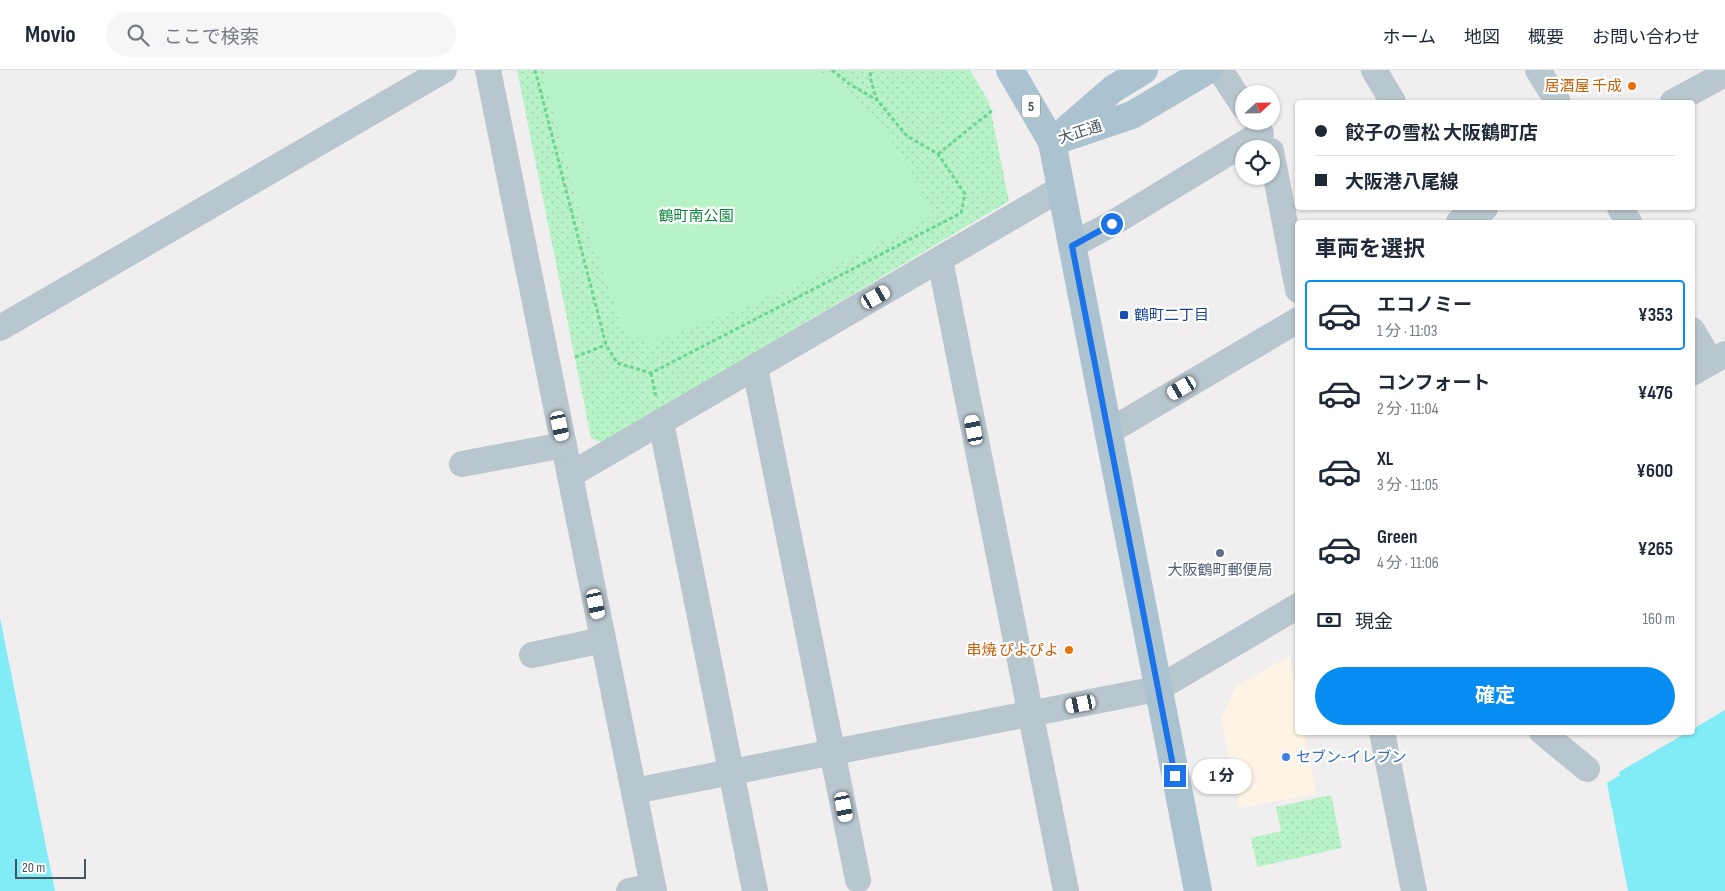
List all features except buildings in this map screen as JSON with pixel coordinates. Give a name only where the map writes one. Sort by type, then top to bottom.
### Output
[{"type":"main road","name":"5","points":[[1010,70],[1052,142],[1157,689],[1198,891]]},
{"type":"main road","name":"大正通","points":[[1052,142],[1112,89],[1144,70]]},
{"type":"main road","name":"大正通","points":[[1052,142],[1132,115],[1208,70]]},
{"type":"street","points":[[0,328],[444,70]]},
{"type":"street","points":[[488,70],[634,791],[645,889]]},
{"type":"street","points":[[1220,70],[1235,93]]},
{"type":"street","points":[[1374,70],[1392,100]]},
{"type":"street","points":[[1538,70],[1557,100]]},
{"type":"street","points":[[1677,100],[1723,75]]},
{"type":"street","points":[[1072,246],[1264,139],[1295,277]]},
{"type":"street","points":[[570,475],[1060,189]]},
{"type":"street","points":[[1459,218],[1480,210]]},
{"type":"street","points":[[940,260],[1066,891]]},
{"type":"street","points":[[1108,432],[1295,322]]},
{"type":"street","points":[[1695,336],[1710,363]]},
{"type":"street","points":[[754,368],[858,880]]},
{"type":"street","points":[[661,422],[755,891]]},
{"type":"street","points":[[462,464],[564,445]]},
{"type":"street","points":[[634,791],[1157,689],[1295,608]]},
{"type":"street","points":[[532,655],[603,640]]},
{"type":"street","points":[[1383,735],[1414,891]]},
{"type":"street","points":[[1546,735],[1587,769]]},
{"type":"path","points":[[536,70],[606,345],[617,363],[651,374],[962,213],[965,194],[938,154],[907,136],[877,100],[851,85],[832,70]]},
{"type":"path","points":[[870,70],[871,81],[877,100]]},
{"type":"path","points":[[938,154],[994,109]]},
{"type":"path","points":[[575,357],[606,345]]},
{"type":"shaded area","points":[[1290,656],[1295,685],[1295,735],[1304,735],[1316,794],[1240,808],[1221,719],[1236,686]]},
{"type":"green space","name":"鶴町南公園","points":[[517,70],[970,70],[989,102],[1009,201],[603,443],[591,438]]},
{"type":"green space","name":"鶴町南公園","points":[[543,70],[818,70],[856,100],[872,116],[899,152],[933,215],[787,290],[650,344],[625,332],[576,198]]},
{"type":"green space","points":[[1331,795],[1342,848],[1257,867],[1251,838],[1281,831],[1276,807]]},
{"type":"water","points":[[0,618],[55,891],[0,891]]},
{"type":"water","points":[[1725,710],[1725,891],[1628,891],[1607,783],[1620,775],[1619,772],[1683,735],[1695,735],[1695,728]]},
{"type":"place","name":"居酒屋 千成","points":[[1632,86]]},
{"type":"place","name":"鶴町二丁目","points":[[1124,315]]},
{"type":"place","name":"大阪鶴町郵便局","points":[[1220,553]]},
{"type":"place","name":"串焼 ぴよぴよ","points":[[1069,650]]},
{"type":"place","name":"セブン-イレブン","points":[[1286,757]]},
{"type":"route","points":[[1112,224],[1072,246],[1175,776]]}]
